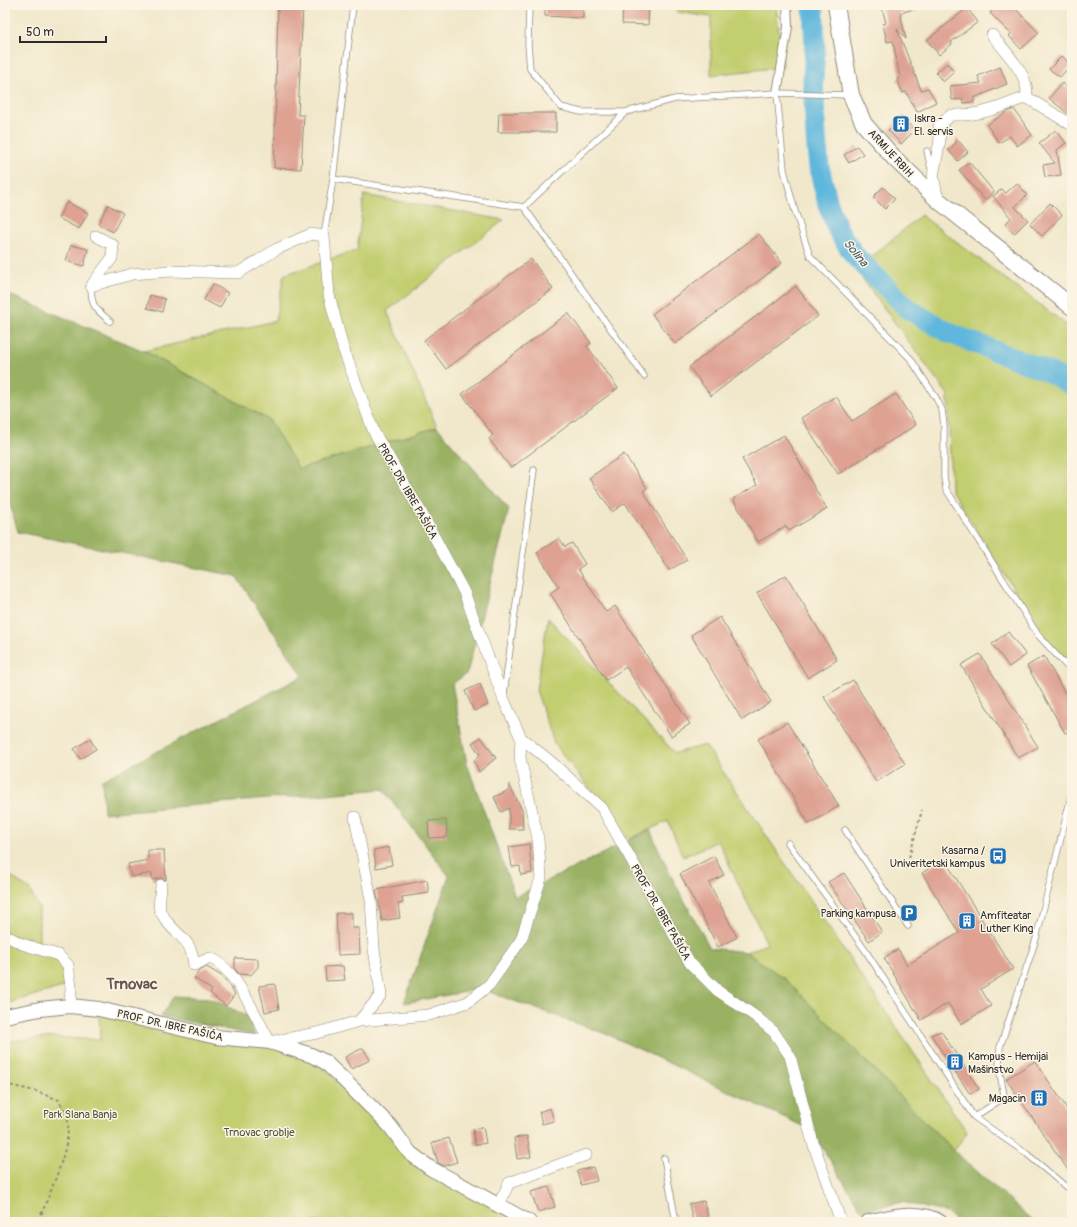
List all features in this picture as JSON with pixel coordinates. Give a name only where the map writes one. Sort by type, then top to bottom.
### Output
[{"type":"main road","name":"ARMIJE RBIH","points":[[836,5],[851,95],[864,124],[881,145],[938,200],[1072,306]]},
{"type":"street","points":[[776,93],[788,27],[787,5]]},
{"type":"street","points":[[992,35],[1017,67],[1028,90],[1026,97]]},
{"type":"street","points":[[1026,97],[1072,125]]},
{"type":"street","points":[[938,200],[933,176],[940,140],[939,126],[951,115],[971,116],[988,112],[1026,97]]},
{"type":"street","points":[[91,286],[132,274],[170,271],[238,273],[277,249],[311,234],[324,236]]},
{"type":"street","points":[[91,286],[112,258],[112,244],[96,236]]},
{"type":"street","name":"PROF. DR. IBRE PAŠIĆA","points":[[270,1042],[317,1033],[359,1021],[429,1014],[468,1002],[489,985],[521,940],[541,878],[538,839],[520,758],[521,738],[504,700],[464,592],[421,512],[374,432],[343,348],[329,295],[324,236]]},
{"type":"street","name":"PROF. DR. IBRE PAŠIĆA","points":[[521,738],[550,761],[602,808],[690,963],[718,991],[755,1016],[774,1032],[790,1056],[813,1143],[842,1222]]},
{"type":"street","points":[[355,817],[371,900],[374,949],[381,994],[359,1021]]},
{"type":"street","points":[[161,886],[160,911],[170,927],[182,935],[189,944],[193,954],[194,965],[210,958],[219,962],[237,981],[270,1042]]},
{"type":"street","points":[[5,935],[22,944],[58,955],[68,965],[71,987],[70,1006]]},
{"type":"street","name":"PROF. DR. IBRE PAŠIĆA","points":[[5,1016],[40,1009],[70,1006],[98,1009],[216,1037],[270,1042],[311,1055],[325,1062],[390,1126],[410,1153],[430,1168],[529,1222]]},
{"type":"street","points":[[498,1206],[509,1183],[586,1155]]},
{"type":"street","points":[[868,1222],[890,1217],[911,1215],[925,1216],[940,1222]]},
{"type":"lane","points":[[324,236],[333,179],[353,5]]},
{"type":"lane","points":[[529,5],[528,44],[530,69],[561,107],[581,112],[626,112],[675,99],[776,93],[851,95]]},
{"type":"lane","points":[[776,93],[784,170],[795,211],[810,256],[910,358],[930,388],[942,410],[944,477],[946,489],[1038,635],[1072,672]]},
{"type":"lane","points":[[524,208],[626,112]]},
{"type":"lane","points":[[927,151],[933,176]]},
{"type":"lane","points":[[333,179],[524,208],[644,376]]},
{"type":"lane","points":[[91,286],[91,296],[95,310],[110,321]]},
{"type":"lane","points":[[504,700],[534,470]]},
{"type":"lane","points":[[974,1117],[1000,1100],[1004,1095],[999,1068],[1000,1047],[1036,939],[1072,792]]},
{"type":"lane","points":[[844,830],[908,926]]},
{"type":"lane","points":[[788,843],[865,950],[974,1117],[1027,1154],[1072,1192]]},
{"type":"lane","points":[[664,1158],[676,1222]]},
{"type":"path","points":[[906,869],[922,810]]},
{"type":"path","points":[[5,1084],[36,1091],[59,1100],[67,1117],[68,1137],[55,1178],[38,1222]]},
{"type":"green space","points":[[677,5],[776,5],[783,67],[711,75],[711,17],[677,12]]},
{"type":"green space","points":[[364,195],[504,220],[387,311],[437,427],[299,469],[269,420],[144,351],[275,321],[284,275],[357,250]]},
{"type":"green space","points":[[921,215],[1072,329],[1072,665],[1047,641],[951,490],[948,395],[856,270]]},
{"type":"green space","points":[[5,293],[144,351],[269,420],[299,469],[437,427],[509,509],[467,673],[452,684],[467,764],[515,897],[650,830],[670,874],[710,948],[746,952],[786,980],[954,1151],[1034,1222],[957,1222],[948,1213],[902,1202],[862,1211],[811,1130],[609,1035],[481,989],[404,1003],[449,876],[383,789],[104,813],[102,780],[303,676],[236,576],[18,532],[5,486]]},
{"type":"green space","points":[[548,618],[675,753],[705,745],[967,1132],[954,1151],[786,980],[746,952],[767,944],[718,841],[683,857],[668,821],[629,839],[554,743],[536,690]]},
{"type":"green space","points":[[5,872],[29,889],[39,908],[39,949],[58,955],[67,974],[63,987],[5,1004]]},
{"type":"green space","points":[[174,996],[208,998],[250,1017],[254,1035],[161,1016]]},
{"type":"green space","points":[[99,1009],[311,1055],[410,1153],[529,1222],[5,1222],[5,1042],[51,1037],[100,1040]]},
{"type":"building","points":[[278,5],[303,5],[298,115],[304,115],[301,169],[274,168]]},
{"type":"building","points":[[545,5],[583,5],[583,18],[545,16]]},
{"type":"building","points":[[623,5],[649,5],[648,25],[622,24]]},
{"type":"building","points":[[881,5],[918,5],[918,8],[900,13],[906,39],[897,29],[921,90],[928,88],[936,102],[917,112],[906,92],[903,93],[897,79],[900,78],[893,41],[887,42],[883,24],[886,23]]},
{"type":"building","points":[[998,5],[1012,5],[1039,33],[1021,49],[1009,36],[1011,34],[990,13]]},
{"type":"building","points":[[967,8],[978,22],[951,42],[952,44],[939,55],[927,40]]},
{"type":"building","points":[[1062,56],[1071,65],[1060,77],[1049,69]]},
{"type":"building","points":[[947,63],[954,72],[943,82],[936,73]]},
{"type":"building","points":[[1000,67],[1007,84],[974,98],[974,102],[963,103],[963,99],[952,100],[950,86],[981,83],[978,76]]},
{"type":"building","points":[[1062,83],[1072,92],[1072,117],[1049,98]]},
{"type":"building","points":[[1014,109],[1032,135],[1017,146],[1010,136],[999,143],[987,125]]},
{"type":"building","points":[[499,113],[556,113],[556,132],[498,132]]},
{"type":"building","name":"Iskra - El. servis","points":[[901,117],[915,130],[901,144],[888,130]]},
{"type":"building","points":[[1056,130],[1066,143],[1057,150],[1061,175],[1045,177],[1043,165],[1055,163],[1039,143]]},
{"type":"building","points":[[956,138],[968,152],[958,161],[948,150],[956,143]]},
{"type":"building","points":[[857,146],[863,154],[849,163],[844,155]]},
{"type":"building","points":[[969,162],[994,192],[985,200],[959,170]]},
{"type":"building","points":[[1017,183],[1027,195],[1015,207],[1028,220],[1014,234],[1005,224],[1011,218],[993,196],[1002,189],[1006,193]]},
{"type":"building","points":[[883,187],[895,199],[885,209],[873,197]]},
{"type":"building","points":[[67,202],[88,213],[79,229],[58,218]]},
{"type":"building","points":[[1050,203],[1062,215],[1042,236],[1030,224]]},
{"type":"building","points":[[108,205],[123,213],[113,232],[98,224]]},
{"type":"building","points":[[759,234],[782,263],[675,344],[652,314]]},
{"type":"building","points":[[71,245],[88,249],[84,266],[66,261]]},
{"type":"building","points":[[531,259],[553,289],[446,369],[424,340]]},
{"type":"building","points":[[213,284],[228,293],[220,308],[204,300]]},
{"type":"building","points":[[796,286],[818,316],[711,396],[689,367]]},
{"type":"building","points":[[150,295],[165,299],[162,312],[147,308]]},
{"type":"building","points":[[568,313],[591,343],[587,346],[618,388],[511,468],[489,439],[493,435],[462,394]]},
{"type":"building","points":[[896,394],[916,425],[838,474],[801,418],[836,396],[852,421]]},
{"type":"building","points":[[784,435],[827,509],[789,531],[786,526],[758,542],[733,499],[757,485],[742,459]]},
{"type":"building","points":[[624,454],[647,488],[643,491],[687,560],[669,570],[625,503],[612,512],[589,478]]},
{"type":"building","points":[[559,538],[565,547],[572,543],[585,564],[578,569],[606,612],[615,606],[690,724],[671,736],[626,667],[606,680],[550,593],[559,587],[537,553]]},
{"type":"building","points":[[786,575],[837,660],[808,678],[757,593]]},
{"type":"building","points":[[720,617],[771,702],[742,720],[691,635]]},
{"type":"building","points":[[1008,632],[1026,655],[1009,667],[992,644]]},
{"type":"building","points":[[980,654],[1038,747],[1018,758],[961,665]]},
{"type":"building","points":[[1044,656],[1072,706],[1072,730],[1065,733],[1027,666]]},
{"type":"building","points":[[853,680],[905,764],[876,782],[824,697]]},
{"type":"building","points":[[480,684],[488,705],[474,711],[465,691]]},
{"type":"building","points":[[787,722],[839,806],[809,824],[758,739]]},
{"type":"building","points":[[481,737],[496,758],[479,772],[474,760],[480,755],[472,743]]},
{"type":"building","points":[[90,739],[96,749],[80,759],[74,749]]},
{"type":"building","points":[[509,784],[522,810],[523,829],[509,829],[509,808],[501,812],[494,797],[509,790]]},
{"type":"building","points":[[446,820],[447,837],[429,838],[428,821]]},
{"type":"building","points":[[529,844],[532,873],[521,875],[520,866],[512,867],[509,847]]},
{"type":"building","points":[[389,847],[392,865],[376,868],[374,850]]},
{"type":"building","points":[[148,850],[164,850],[166,880],[161,878],[152,880],[152,873],[131,877],[128,864],[148,860]]},
{"type":"building","points":[[714,856],[724,875],[709,883],[737,937],[718,947],[680,874]]},
{"type":"building","points":[[944,859],[1013,969],[981,989],[991,1006],[961,1024],[948,1003],[921,1020],[884,958],[898,949],[907,965],[959,933],[922,873]]},
{"type":"building","points":[[844,873],[882,932],[869,941],[828,882]]},
{"type":"building","points":[[427,880],[429,893],[402,897],[403,903],[398,904],[400,918],[382,921],[376,890]]},
{"type":"building","points":[[336,913],[352,913],[352,928],[359,928],[360,954],[338,955]]},
{"type":"building","points":[[235,958],[258,959],[258,967],[251,975],[239,974],[235,969]]},
{"type":"building","points":[[343,966],[345,980],[326,981],[325,967]]},
{"type":"building","points":[[207,967],[223,977],[235,994],[226,1006],[210,993],[212,990],[194,978],[199,971]]},
{"type":"building","points":[[275,984],[279,1009],[265,1012],[259,986]]},
{"type":"building","name":"Kampus - Hemijai Mašinstvo","points":[[941,1031],[979,1089],[970,1094],[931,1035]]},
{"type":"building","points":[[363,1048],[370,1060],[351,1069],[345,1057]]},
{"type":"building","name":"Magacin","points":[[1035,1061],[1072,1116],[1072,1176],[1006,1079]]},
{"type":"building","points":[[550,1108],[554,1121],[542,1124],[539,1112]]},
{"type":"building","points":[[483,1127],[486,1143],[475,1145],[473,1129]]},
{"type":"building","points":[[527,1136],[531,1157],[517,1159],[514,1138]]},
{"type":"building","points":[[449,1138],[457,1162],[444,1166],[438,1163],[432,1143]]},
{"type":"building","points":[[593,1167],[597,1181],[581,1185],[577,1171]]},
{"type":"building","points":[[549,1187],[555,1207],[538,1212],[531,1192]]},
{"type":"building","points":[[704,1201],[708,1218],[693,1221],[689,1204]]},
{"type":"waterway","name":"Solina","points":[[813,5],[815,49],[813,81],[819,167],[828,204],[838,230],[854,255],[908,309],[949,333],[1049,372],[1072,385]]},
{"type":"place","name":"Iskra - El. servis","points":[[901,124]]},
{"type":"place","name":"Kasarna / Univeritetski kampus","points":[[998,856]]},
{"type":"place","name":"Parking kampusa","points":[[909,913]]},
{"type":"place","name":"Amfiteatar Luther King","points":[[967,921]]},
{"type":"place","name":"Kampus - Hemijai Mašinstvo","points":[[955,1062]]},
{"type":"place","name":"Magacin","points":[[1039,1098]]},
{"type":"district","name":"Trnovac","points":[[132,984]]},
{"type":"park label","name":"Park Slana Banja","points":[[80,1114]]},
{"type":"park label","name":"Trnovac groblje","points":[[259,1132]]}]
